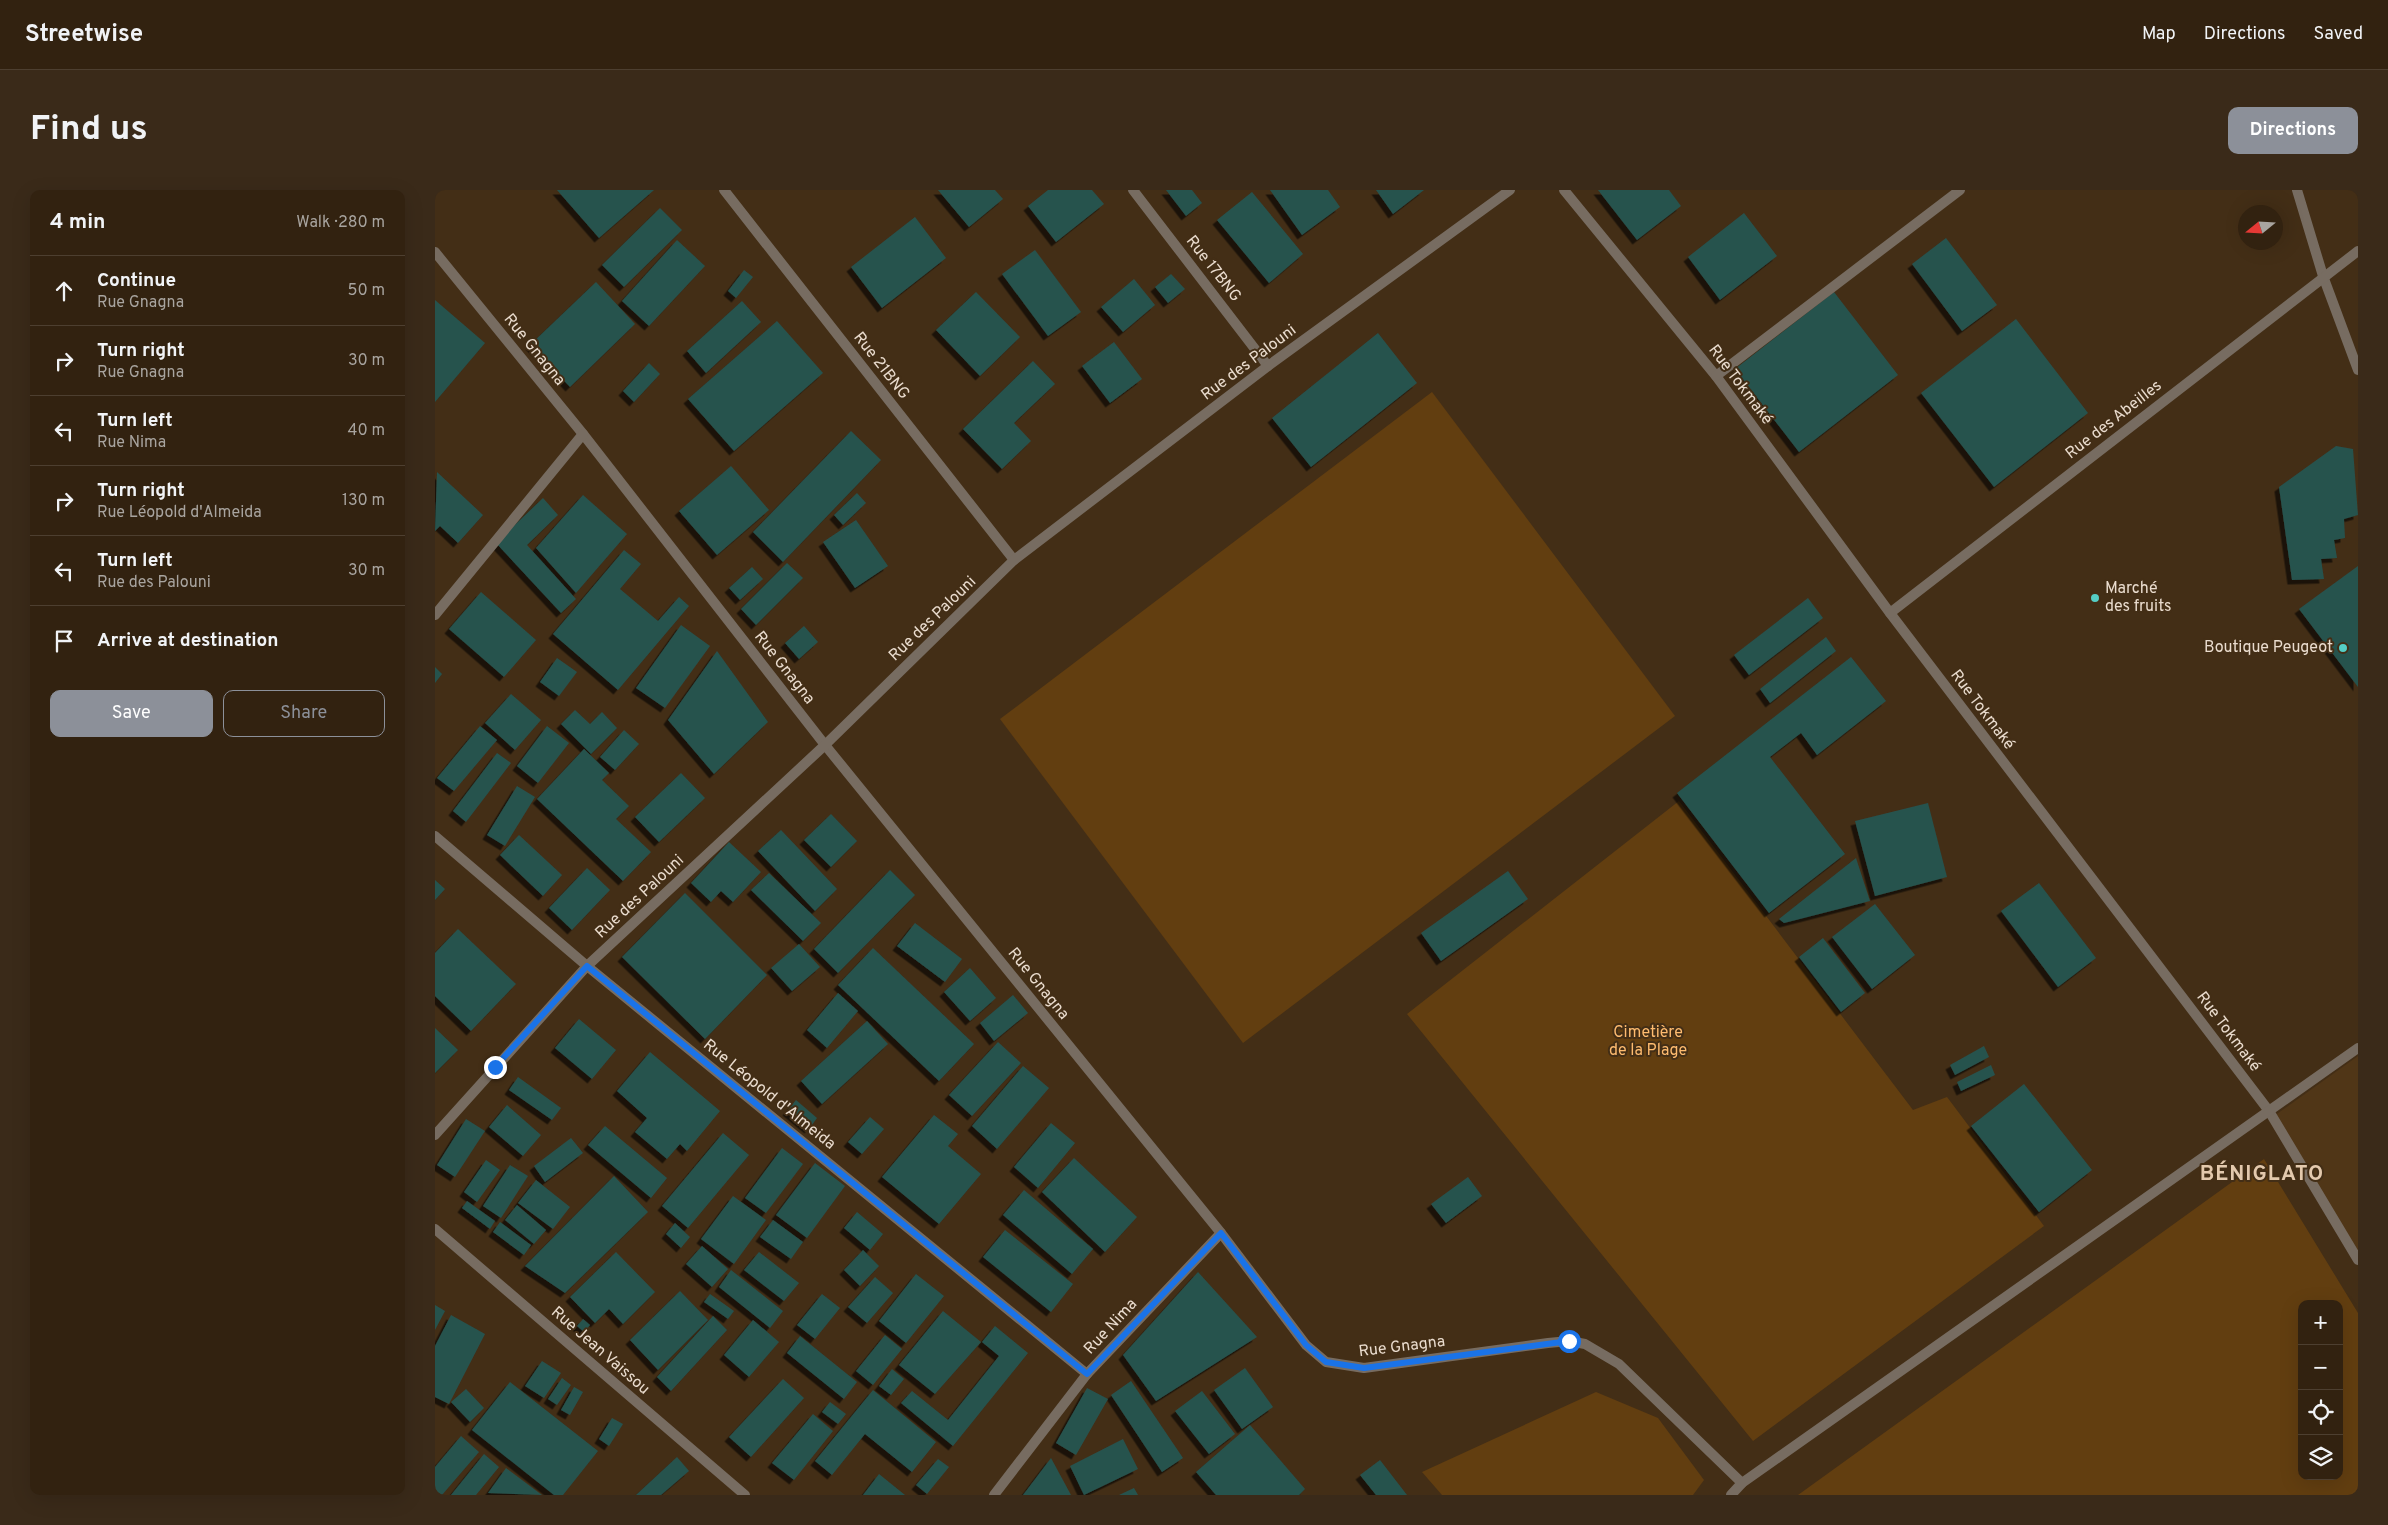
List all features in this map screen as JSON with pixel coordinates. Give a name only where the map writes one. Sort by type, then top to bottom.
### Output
[{"type":"street","name":"Rue 21BNG","points":[[724,190],[1014,560]]},
{"type":"street","name":"Rue 17BNG","points":[[1133,190],[1269,366]]},
{"type":"street","name":"Rue des Palouni","points":[[435,1135],[587,966],[825,745],[1014,560],[1269,366],[1510,190]]},
{"type":"street","name":"Rue Tokmaké","points":[[1564,190],[1716,376],[1890,613],[2269,1111],[2358,1260]]},
{"type":"street","points":[[1716,376],[1960,190]]},
{"type":"street","points":[[2297,190],[2323,276],[2358,370]]},
{"type":"street","name":"Rue des Abeilles","points":[[1890,613],[2323,276],[2358,251]]},
{"type":"street","name":"Rue Gnagna","points":[[435,252],[583,434],[825,745],[1221,1233],[1306,1345],[1326,1362],[1364,1368],[1548,1343],[1569,1341],[1585,1344],[1619,1364],[1742,1483]]},
{"type":"street","points":[[435,615],[583,434]]},
{"type":"street","name":"Rue Léopold d'Almeida","points":[[435,836],[587,966],[1087,1374]]},
{"type":"street","points":[[1731,1495],[1742,1483],[2358,1048]]},
{"type":"street","name":"Rue Jean Vaissou","points":[[435,1229],[745,1495]]},
{"type":"street","name":"Rue Nima","points":[[994,1495],[1087,1374],[1221,1233]]},
{"type":"shaded area","points":[[2358,1056],[2358,1251],[2274,1116]]},
{"type":"green space","points":[[1432,392],[1675,716],[1243,1043],[1000,719]]},
{"type":"green space","name":"Cimetière de la Plage","points":[[1679,801],[1913,1110],[1947,1097],[2044,1226],[1753,1441],[1407,1014]]},
{"type":"green space","points":[[2264,1159],[2358,1313],[2358,1495],[1798,1495]]},
{"type":"green space","points":[[1596,1392],[1658,1418],[1704,1480],[1693,1495],[1442,1495],[1422,1472]]},
{"type":"building","points":[[557,190],[654,190],[599,238]]},
{"type":"building","points":[[938,190],[995,190],[1003,199],[969,227]]},
{"type":"building","points":[[1048,190],[1092,190],[1104,204],[1056,242],[1028,206]]},
{"type":"building","points":[[1166,190],[1192,190],[1202,203],[1186,216]]},
{"type":"building","points":[[1270,190],[1328,190],[1340,207],[1302,235]]},
{"type":"building","points":[[1376,190],[1424,190],[1393,214]]},
{"type":"building","points":[[1598,190],[1669,190],[1681,206],[1637,240]]},
{"type":"building","points":[[1252,192],[1303,254],[1269,283],[1217,220]]},
{"type":"building","points":[[660,208],[682,230],[624,287],[602,265]]},
{"type":"building","points":[[1744,213],[1777,256],[1720,300],[1688,257]]},
{"type":"building","points":[[915,217],[946,258],[882,308],[851,267]]},
{"type":"building","points":[[1946,238],[1997,305],[1962,331],[1912,264]]},
{"type":"building","points":[[677,240],[705,266],[649,326],[622,301]]},
{"type":"building","points":[[1035,250],[1081,312],[1048,336],[1002,274]]},
{"type":"building","points":[[744,270],[753,277],[736,298],[728,291]]},
{"type":"building","points":[[1171,274],[1185,289],[1168,303],[1155,287]]},
{"type":"building","points":[[1134,279],[1155,305],[1123,332],[1101,307]]},
{"type":"building","points":[[596,282],[635,324],[570,387],[530,345]]},
{"type":"building","points":[[976,292],[1020,337],[980,376],[936,330]]},
{"type":"building","points":[[1834,292],[1898,375],[1799,452],[1735,369]]},
{"type":"building","points":[[435,300],[485,343],[435,402]]},
{"type":"building","points":[[742,301],[761,322],[706,373],[687,351]]},
{"type":"building","points":[[2016,319],[2088,413],[1994,487],[1921,393]]},
{"type":"building","points":[[777,321],[823,373],[734,451],[688,399]]},
{"type":"building","points":[[1378,333],[1417,383],[1311,467],[1272,418]]},
{"type":"building","points":[[1114,342],[1142,379],[1110,403],[1082,366]]},
{"type":"building","points":[[1033,361],[1055,384],[1014,423],[1031,441],[1002,469],[963,429]]},
{"type":"building","points":[[649,363],[660,374],[634,402],[623,391]]},
{"type":"building","points":[[851,431],[881,460],[783,562],[753,532]]},
{"type":"building","points":[[2336,446],[2353,449],[2358,515],[2344,519],[2345,538],[2334,540],[2337,558],[2321,559],[2324,579],[2292,580],[2279,487]]},
{"type":"building","points":[[731,466],[769,510],[717,555],[679,511]]},
{"type":"building","points":[[437,472],[483,515],[458,543],[440,526],[435,531]]},
{"type":"building","points":[[857,493],[866,503],[843,525],[834,515]]},
{"type":"building","points":[[583,495],[627,534],[576,593],[536,548]]},
{"type":"building","points":[[543,498],[558,515],[527,545],[576,599],[561,613],[496,543]]},
{"type":"building","points":[[856,520],[888,566],[855,588],[823,542]]},
{"type":"building","points":[[624,550],[641,564],[620,589],[658,621],[679,597],[689,606],[618,690],[553,634]]},
{"type":"building","points":[[787,563],[803,578],[756,625],[741,609]]},
{"type":"building","name":"Boutique Peugeot","points":[[2358,566],[2358,687],[2299,609]]},
{"type":"building","points":[[752,567],[763,579],[740,600],[729,588]]},
{"type":"building","points":[[481,592],[536,640],[504,677],[449,629]]},
{"type":"building","points":[[1808,598],[1823,618],[1749,675],[1734,655]]},
{"type":"building","points":[[681,625],[710,646],[665,708],[636,688]]},
{"type":"building","points":[[804,626],[818,642],[799,659],[785,643]]},
{"type":"building","points":[[1826,637],[1836,651],[1770,703],[1760,689]]},
{"type":"building","points":[[717,651],[768,722],[714,774],[668,720]]},
{"type":"building","points":[[1851,657],[1886,701],[1817,755],[1801,733],[1770,757],[1845,854],[1769,913],[1677,793]]},
{"type":"building","points":[[557,658],[577,672],[559,696],[540,682]]},
{"type":"building","points":[[435,667],[442,674],[435,683]]},
{"type":"building","points":[[511,694],[541,720],[515,750],[485,723]]},
{"type":"building","points":[[575,710],[590,724],[602,712],[617,728],[591,754],[561,724]]},
{"type":"building","points":[[480,726],[497,740],[454,791],[437,778]]},
{"type":"building","points":[[547,726],[569,743],[538,783],[517,766]]},
{"type":"building","points":[[624,730],[639,744],[615,770],[600,757]]},
{"type":"building","points":[[584,749],[609,773],[602,780],[629,806],[616,819],[651,852],[623,881],[537,799]]},
{"type":"building","points":[[497,753],[511,763],[466,822],[453,811]]},
{"type":"building","points":[[681,773],[705,798],[659,842],[635,817]]},
{"type":"building","points":[[517,786],[535,797],[505,846],[487,835]]},
{"type":"building","points":[[1928,803],[1947,877],[1875,896],[1855,821]]},
{"type":"building","points":[[831,814],[857,841],[831,867],[804,840]]},
{"type":"building","points":[[781,830],[837,889],[815,911],[758,851]]},
{"type":"building","points":[[519,835],[562,875],[543,896],[500,855]]},
{"type":"building","points":[[729,842],[761,872],[733,902],[721,891],[711,902],[691,883]]},
{"type":"building","points":[[1856,858],[1870,901],[1784,923],[1779,919]]},
{"type":"building","points":[[587,868],[610,890],[572,930],[549,908]]},
{"type":"building","points":[[890,870],[915,895],[838,973],[814,949]]},
{"type":"building","points":[[1508,871],[1528,899],[1441,961],[1421,933]]},
{"type":"building","points":[[769,873],[821,923],[803,941],[751,890]]},
{"type":"building","points":[[435,880],[445,889],[435,900]]},
{"type":"building","points":[[2039,883],[2096,958],[2058,987],[2001,911]]},
{"type":"building","points":[[685,893],[767,975],[705,1039],[622,957]]},
{"type":"building","points":[[1875,904],[1915,955],[1872,989],[1832,937]]},
{"type":"building","points":[[915,923],[962,959],[945,982],[897,946]]},
{"type":"building","points":[[458,929],[516,984],[471,1031],[435,996],[435,953]]},
{"type":"building","points":[[1823,938],[1865,993],[1841,1012],[1799,957]]},
{"type":"building","points":[[799,944],[820,967],[792,991],[771,968]]},
{"type":"building","points":[[873,948],[974,1044],[939,1081],[838,985]]},
{"type":"building","points":[[970,968],[996,998],[970,1021],[944,992]]},
{"type":"building","points":[[838,993],[858,1011],[827,1048],[807,1030]]},
{"type":"building","points":[[1013,995],[1028,1013],[994,1041],[980,1023]]},
{"type":"building","points":[[579,1019],[616,1050],[592,1079],[555,1048]]},
{"type":"building","points":[[867,1021],[888,1044],[822,1104],[801,1081]]},
{"type":"building","points":[[435,1028],[458,1050],[435,1073]]},
{"type":"building","points":[[998,1042],[1021,1063],[972,1116],[949,1095]]},
{"type":"building","points":[[1984,1046],[1989,1057],[1955,1075],[1950,1065]]},
{"type":"building","points":[[650,1052],[720,1111],[687,1151],[680,1144],[667,1159],[635,1132],[647,1118],[617,1091]]},
{"type":"building","points":[[1991,1065],[1995,1075],[1961,1091],[1957,1082]]},
{"type":"building","points":[[1023,1066],[1049,1088],[997,1149],[972,1126]]},
{"type":"building","points":[[518,1077],[561,1108],[552,1120],[509,1090]]},
{"type":"building","points":[[2024,1084],[2092,1170],[2039,1212],[1971,1126]]},
{"type":"building","points":[[796,1100],[817,1118],[809,1129],[787,1111]]},
{"type":"building","points":[[507,1105],[541,1135],[523,1156],[489,1127]]},
{"type":"building","points":[[934,1115],[958,1134],[948,1146],[981,1174],[939,1224],[882,1177]]},
{"type":"building","points":[[870,1117],[884,1129],[862,1154],[848,1142]]},
{"type":"building","points":[[466,1119],[485,1131],[455,1177],[437,1165]]},
{"type":"building","points":[[1051,1123],[1075,1143],[1038,1188],[1014,1167]]},
{"type":"building","points":[[605,1126],[667,1178],[651,1198],[588,1145]]},
{"type":"building","points":[[723,1133],[749,1155],[688,1228],[662,1206]]},
{"type":"building","points":[[571,1138],[583,1153],[545,1182],[534,1166]]},
{"type":"building","points":[[782,1148],[803,1164],[766,1213],[745,1198]]},
{"type":"building","points":[[1074,1158],[1137,1217],[1105,1252],[1042,1192]]},
{"type":"building","points":[[486,1160],[500,1170],[477,1202],[464,1192]]},
{"type":"building","points":[[815,1163],[845,1186],[807,1238],[776,1215]]},
{"type":"building","points":[[510,1165],[528,1176],[501,1218],[483,1206]]},
{"type":"building","points":[[614,1176],[648,1212],[565,1293],[525,1266]]},
{"type":"building","points":[[1468,1177],[1482,1196],[1446,1223],[1431,1204]]},
{"type":"building","points":[[536,1180],[570,1207],[553,1229],[518,1203]]},
{"type":"building","points":[[1024,1190],[1093,1249],[1072,1274],[1003,1215]]},
{"type":"building","points":[[733,1196],[766,1220],[734,1264],[701,1239]]},
{"type":"building","points":[[467,1201],[495,1221],[490,1229],[462,1208]]},
{"type":"building","points":[[517,1205],[546,1230],[534,1244],[505,1220]]},
{"type":"building","points":[[857,1212],[883,1234],[870,1250],[844,1228]]},
{"type":"building","points":[[773,1220],[803,1242],[791,1259],[760,1237]]},
{"type":"building","points":[[500,1222],[531,1245],[524,1255],[493,1232]]},
{"type":"building","points":[[675,1223],[690,1237],[681,1248],[666,1234]]},
{"type":"building","points":[[1005,1230],[1073,1284],[1051,1312],[983,1257]]},
{"type":"building","points":[[702,1246],[728,1269],[712,1287],[686,1264]]},
{"type":"building","points":[[863,1250],[879,1266],[860,1286],[844,1270]]},
{"type":"building","points":[[616,1252],[655,1292],[623,1324],[609,1309],[595,1323],[570,1297]]},
{"type":"building","points":[[759,1252],[799,1283],[784,1301],[744,1270]]},
{"type":"building","points":[[731,1270],[783,1311],[770,1328],[719,1287]]},
{"type":"building","points":[[1198,1272],[1257,1337],[1156,1401],[1123,1355]]},
{"type":"building","points":[[916,1274],[944,1296],[906,1343],[879,1321]]},
{"type":"building","points":[[875,1277],[893,1293],[867,1323],[848,1307]]},
{"type":"building","points":[[680,1291],[708,1320],[658,1370],[630,1340]]},
{"type":"building","points":[[710,1294],[734,1311],[728,1319],[704,1302]]},
{"type":"building","points":[[822,1294],[840,1308],[815,1339],[797,1325]]},
{"type":"building","points":[[435,1305],[445,1311],[435,1330]]},
{"type":"building","points":[[943,1311],[981,1342],[935,1394],[899,1365]]},
{"type":"building","points":[[451,1315],[485,1334],[449,1404],[435,1397],[435,1346]]},
{"type":"building","points":[[713,1316],[727,1330],[671,1391],[657,1377]]},
{"type":"building","points":[[583,1319],[590,1325],[584,1332],[577,1326]]},
{"type":"building","points":[[753,1320],[779,1342],[749,1377],[724,1355]]},
{"type":"building","points":[[995,1326],[1028,1353],[953,1446],[901,1403],[912,1391],[948,1420],[999,1356],[982,1342]]},
{"type":"building","points":[[885,1335],[902,1349],[873,1385],[856,1371]]},
{"type":"building","points":[[800,1336],[857,1382],[844,1399],[787,1353]]},
{"type":"building","points":[[542,1361],[561,1373],[544,1398],[525,1386]]},
{"type":"building","points":[[1245,1368],[1273,1407],[1242,1429],[1214,1390]]},
{"type":"building","points":[[892,1369],[904,1379],[891,1395],[879,1386]]},
{"type":"building","points":[[562,1378],[571,1385],[557,1405],[548,1399]]},
{"type":"building","points":[[783,1379],[804,1398],[751,1457],[729,1437]]},
{"type":"building","points":[[1131,1381],[1183,1458],[1162,1472],[1111,1395]]},
{"type":"building","points":[[510,1382],[598,1451],[563,1495],[554,1495],[472,1430]]},
{"type":"building","points":[[574,1387],[583,1392],[570,1415],[561,1410]]},
{"type":"building","points":[[1087,1388],[1108,1399],[1076,1455],[1056,1443]]},
{"type":"building","points":[[466,1389],[484,1408],[470,1422],[451,1402]]},
{"type":"building","points":[[873,1390],[936,1442],[912,1472],[865,1434],[832,1475],[815,1461]]},
{"type":"building","points":[[1202,1391],[1235,1434],[1209,1454],[1175,1411]]},
{"type":"building","points":[[830,1402],[846,1414],[838,1424],[822,1412]]},
{"type":"building","points":[[813,1414],[833,1431],[794,1480],[772,1463]]},
{"type":"building","points":[[612,1418],[623,1424],[609,1446],[599,1439]]},
{"type":"building","points":[[1250,1425],[1305,1489],[1299,1495],[1216,1495],[1196,1472]]},
{"type":"building","points":[[461,1436],[479,1452],[442,1495],[435,1495],[435,1467]]},
{"type":"building","points":[[1123,1439],[1138,1469],[1084,1495],[1070,1466]]},
{"type":"building","points":[[484,1454],[499,1467],[476,1495],[451,1495]]},
{"type":"building","points":[[677,1457],[689,1471],[661,1495],[636,1495]]},
{"type":"building","points":[[1051,1458],[1071,1495],[1023,1495]]},
{"type":"building","points":[[938,1459],[949,1467],[927,1494],[916,1485]]},
{"type":"building","points":[[1380,1460],[1407,1495],[1376,1495],[1360,1475]]},
{"type":"building","points":[[506,1468],[542,1495],[488,1493]]},
{"type":"building","points":[[879,1474],[905,1495],[863,1495]]},
{"type":"building","points":[[1134,1488],[1138,1495],[1119,1495]]},
{"type":"place","name":"Marché des fruits","points":[[2095,598]]},
{"type":"place","name":"Boutique Peugeot","points":[[2343,648]]},
{"type":"district","name":"BÉNIGLATO","points":[[2262,1174]]},
{"type":"route","points":[[495,1067],[587,966],[1087,1374],[1221,1233],[1306,1345],[1326,1362],[1348,1367],[1364,1368],[1569,1341]]}]
